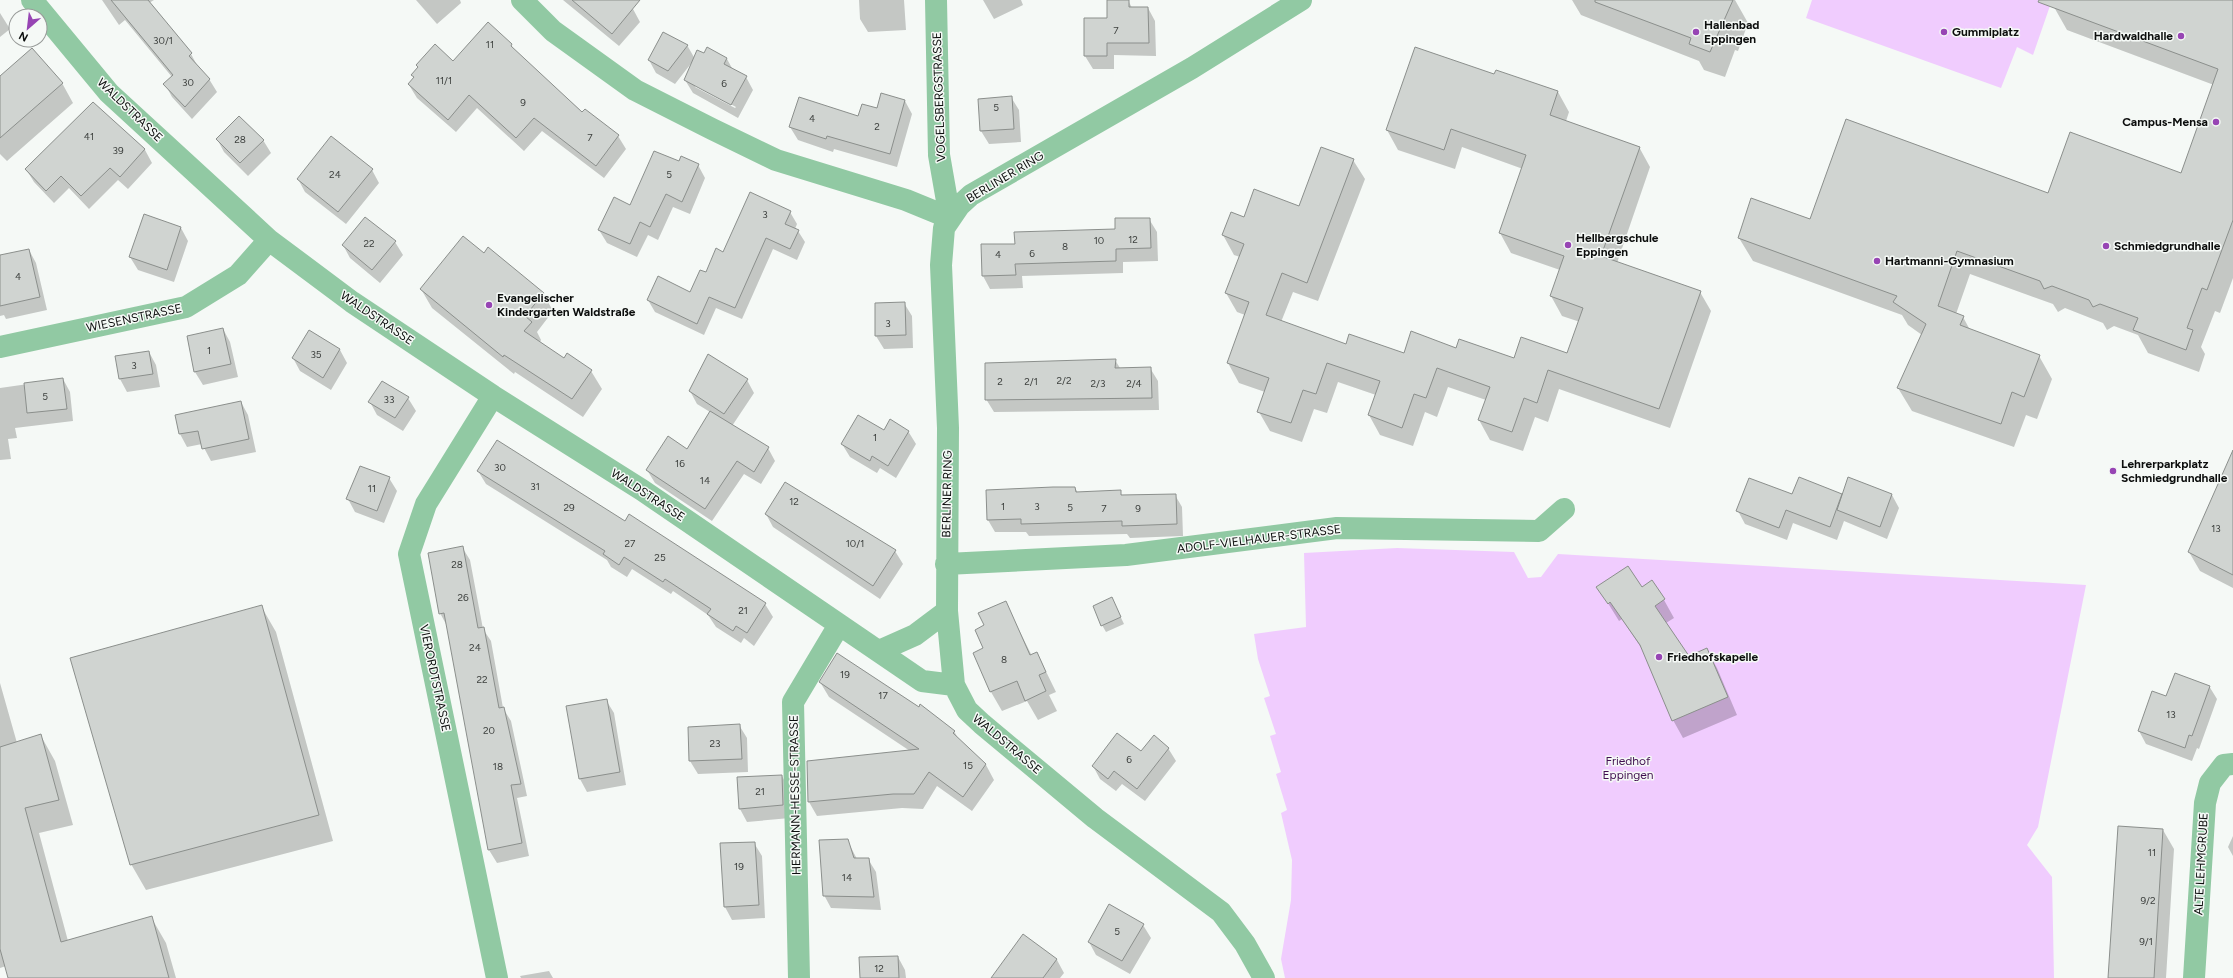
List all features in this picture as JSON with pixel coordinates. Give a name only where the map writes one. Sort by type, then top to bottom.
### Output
[{"type":"street","name":"WALDSTRASSE","points":[[32,0],[109,93],[269,240],[352,302],[493,396],[642,490],[922,681],[954,685],[968,710],[982,724],[1095,818],[1221,912],[1245,944],[1264,978]]},
{"type":"street","points":[[522,0],[553,31],[635,90],[776,160],[906,200],[950,218]]},
{"type":"street","name":"VOGELSBERGSTRASSE","points":[[936,0],[939,155],[950,218]]},
{"type":"street","name":"BERLINER RING","points":[[954,685],[947,611],[946,564],[948,428],[940,265],[944,228],[950,218],[971,195],[1166,84],[1301,0]]},
{"type":"street","name":"WIESENSTRASSE","points":[[0,346],[186,307],[238,275],[269,240]]},
{"type":"street","name":"VIERORDTSTRASSE","points":[[493,396],[426,504],[409,554],[497,978]]},
{"type":"street","name":"ADOLF-VIELHAUER-STRASSE","points":[[946,564],[1126,555],[1337,528],[1539,531],[1564,509]]},
{"type":"street","points":[[879,651],[915,635],[947,611]]},
{"type":"street","name":"HERMANN-HESSE-STRASSE","points":[[799,978],[792,702],[839,625]]},
{"type":"street","name":"ALTE LEHMGRUBE","points":[[2194,978],[2205,803],[2210,783],[2224,765],[2233,764]]},
{"type":"green space","name":"Gummiplatz","points":[[1812,0],[2052,0],[2033,55],[2017,47],[2001,88],[1806,18]]},
{"type":"green space","name":"Friedhof Eppingen","points":[[1397,548],[1514,552],[1528,578],[1541,577],[1558,554],[2086,585],[2038,827],[2027,845],[2052,877],[2054,978],[1285,978],[1281,959],[1291,900],[1292,860],[1281,813],[1287,810],[1276,774],[1281,772],[1270,736],[1276,734],[1264,698],[1270,696],[1258,659],[1254,634],[1306,627],[1304,553]]},
{"type":"building","points":[[111,0],[148,0],[192,53],[189,56],[210,79],[185,107],[163,84],[173,75]]},
{"type":"building","points":[[572,0],[640,0],[612,34]]},
{"type":"building","points":[[1107,0],[1129,0],[1129,7],[1148,7],[1149,43],[1107,43],[1107,56],[1084,56],[1084,18],[1107,18]]},
{"type":"building","name":"Hallenbad Eppingen","points":[[1595,0],[1733,0],[1710,52],[1689,44],[1691,38],[1595,2]]},
{"type":"building","points":[[2039,0],[2233,0],[2233,220],[2207,290],[2202,288],[2187,328],[2193,330],[2186,350],[2133,330],[2138,318],[2100,304],[2093,307],[2089,300],[2052,286],[2044,289],[2040,281],[1957,251],[1938,306],[1964,316],[1960,325],[2040,355],[2024,397],[2012,392],[2001,424],[1897,388],[1926,324],[1893,302],[1897,296],[1738,238],[1751,198],[1810,219],[1846,119],[2048,193],[2070,132],[2181,173],[2218,69],[2038,2]]},
{"type":"building","points":[[488,22],[512,44],[511,46],[582,112],[585,109],[619,135],[596,166],[534,118],[516,138],[469,95],[448,120],[408,84],[414,77],[411,75],[418,67],[416,65],[435,44],[453,61]]},
{"type":"building","points":[[663,32],[688,45],[668,71],[648,60]]},
{"type":"building","points":[[707,47],[727,58],[724,64],[747,76],[731,105],[684,80],[697,50],[704,53]]},
{"type":"building","points":[[1415,47],[1494,74],[1496,70],[1558,91],[1550,115],[1640,147],[1601,256],[1701,291],[1659,409],[1548,370],[1537,403],[1524,398],[1512,432],[1478,420],[1490,387],[1437,368],[1426,398],[1414,394],[1402,428],[1368,415],[1380,381],[1327,363],[1316,394],[1303,390],[1291,423],[1257,412],[1269,378],[1227,363],[1249,302],[1225,293],[1244,244],[1222,235],[1231,212],[1244,217],[1254,189],[1299,206],[1321,147],[1354,159],[1307,283],[1282,273],[1266,315],[1346,344],[1349,334],[1404,353],[1411,331],[1456,348],[1459,339],[1514,358],[1521,337],[1567,353],[1583,308],[1550,296],[1564,256],[1499,233],[1526,155],[1451,129],[1444,150],[1386,130]]},
{"type":"building","points":[[32,48],[63,83],[0,138],[0,76]]},
{"type":"building","points":[[881,93],[905,100],[890,154],[827,136],[826,139],[789,127],[799,97],[858,116],[862,104],[877,108]]},
{"type":"building","points":[[1012,96],[1014,129],[980,131],[978,99]]},
{"type":"building","points":[[93,102],[145,149],[120,177],[110,168],[81,196],[61,176],[46,191],[25,169]]},
{"type":"building","points":[[239,116],[264,140],[240,163],[216,139]]},
{"type":"building","points":[[331,136],[373,169],[338,212],[297,179]]},
{"type":"building","points":[[654,151],[679,161],[681,156],[699,164],[682,202],[666,194],[650,227],[640,222],[630,244],[598,230],[614,197],[630,205]]},
{"type":"building","points":[[750,192],[791,211],[785,224],[799,230],[790,249],[766,238],[735,308],[709,297],[697,324],[647,300],[658,276],[690,292],[700,270],[706,272],[716,248],[723,252]]},
{"type":"building","points":[[144,214],[181,227],[167,270],[129,257]]},
{"type":"building","points":[[365,217],[396,241],[372,270],[342,245]]},
{"type":"building","points":[[1115,218],[1150,218],[1151,248],[1116,249],[1116,261],[1015,264],[1016,275],[982,276],[981,244],[1015,244],[1014,232],[1115,229]]},
{"type":"building","points":[[463,236],[484,253],[488,247],[544,293],[525,316],[532,322],[524,331],[564,358],[567,353],[592,370],[572,399],[504,355],[503,357],[420,289]]},
{"type":"building","points":[[29,249],[40,297],[0,306],[0,255]]},
{"type":"building","points":[[905,302],[906,335],[875,336],[875,303]]},
{"type":"building","points":[[223,328],[231,364],[194,372],[187,336]]},
{"type":"building","points":[[309,330],[340,349],[323,378],[292,358]]},
{"type":"building","points":[[149,351],[153,374],[119,379],[115,356]]},
{"type":"building","points":[[708,354],[748,379],[724,414],[689,391]]},
{"type":"building","points":[[1116,359],[1115,368],[1151,367],[1152,398],[985,400],[985,363]]},
{"type":"building","points":[[63,378],[67,409],[27,413],[24,383]]},
{"type":"building","points":[[382,381],[409,397],[395,418],[368,402]]},
{"type":"building","points":[[241,401],[249,439],[202,449],[198,431],[179,434],[175,415]]},
{"type":"building","points":[[710,411],[769,447],[754,472],[737,461],[705,509],[646,470],[668,436],[687,449]]},
{"type":"building","points":[[858,415],[884,430],[890,419],[909,431],[888,466],[872,456],[870,461],[841,444]]},
{"type":"building","points":[[497,440],[625,521],[629,514],[766,603],[747,633],[736,626],[733,631],[707,614],[711,609],[665,579],[663,582],[624,557],[619,565],[603,554],[605,551],[477,471]]},
{"type":"building","points":[[2233,450],[2233,575],[2188,552]]},
{"type":"building","points":[[360,466],[390,477],[377,511],[346,499]]},
{"type":"building","points":[[1799,477],[1842,494],[1830,527],[1786,510],[1779,528],[1736,511],[1749,478],[1792,494]]},
{"type":"building","points":[[1848,477],[1892,494],[1880,527],[1837,510]]},
{"type":"building","points":[[785,482],[896,550],[873,586],[765,514]]},
{"type":"building","points":[[1075,487],[1076,492],[1121,490],[1121,495],[1176,494],[1177,524],[1122,526],[1122,521],[1021,524],[1021,519],[987,520],[986,490]]},
{"type":"building","points":[[463,546],[478,628],[484,627],[499,708],[504,707],[521,784],[511,785],[522,843],[488,850],[444,613],[439,614],[428,553]]},
{"type":"building","name":"Friedhofskapelle","points":[[1628,566],[1642,587],[1652,580],[1665,599],[1655,606],[1689,656],[1707,648],[1728,697],[1672,721],[1640,645],[1610,602],[1608,604],[1596,587]]},
{"type":"building","points":[[1112,597],[1121,617],[1101,626],[1093,606]]},
{"type":"building","points":[[1006,601],[1030,655],[1037,652],[1046,672],[1039,675],[1046,691],[1025,701],[1017,681],[990,692],[973,653],[983,648],[975,630],[984,625],[978,613]]},
{"type":"building","points":[[262,605],[319,815],[130,865],[70,658]]},
{"type":"building","points":[[837,653],[919,707],[920,704],[955,731],[953,733],[986,764],[963,797],[929,772],[914,794],[893,794],[808,802],[807,761],[919,749],[819,682]]},
{"type":"building","points":[[2175,673],[2210,686],[2192,736],[2189,735],[2185,748],[2138,731],[2152,691],[2166,696]]},
{"type":"building","points":[[607,699],[620,772],[579,779],[566,706]]},
{"type":"building","points":[[740,724],[742,759],[689,761],[688,727]]},
{"type":"building","points":[[1117,733],[1141,751],[1154,735],[1169,748],[1137,789],[1114,771],[1108,779],[1092,766]]},
{"type":"building","points":[[41,734],[59,800],[25,808],[61,942],[152,916],[169,978],[8,978],[0,949],[0,747]]},
{"type":"building","points":[[782,775],[783,805],[739,809],[737,777]]},
{"type":"building","points":[[2118,826],[2163,829],[2154,978],[2108,978]]},
{"type":"building","points":[[848,839],[854,858],[869,858],[874,897],[823,896],[819,840]]},
{"type":"building","points":[[755,842],[759,905],[724,907],[720,843]]},
{"type":"building","points":[[1109,904],[1144,924],[1122,961],[1088,942]]},
{"type":"building","points":[[1023,934],[1057,959],[1043,978],[991,978]]},
{"type":"building","points":[[898,956],[899,978],[860,978],[859,957]]},
{"type":"place","name":"Hallenbad Eppingen","points":[[1696,32]]},
{"type":"place","name":"Gummiplatz","points":[[1944,32]]},
{"type":"place","name":"Hardwaldhalle","points":[[2181,36]]},
{"type":"place","name":"Campus-Mensa","points":[[2216,122]]},
{"type":"place","name":"Hellbergschule Eppingen","points":[[1568,245]]},
{"type":"place","name":"Schmiedgrundhalle","points":[[2106,246]]},
{"type":"place","name":"Hartmanni-Gymnasium","points":[[1877,261]]},
{"type":"place","name":"Evangelischer Kindergarten Waldstraße","points":[[489,305]]},
{"type":"place","name":"Lehrerparkplatz Schmiedgrundhalle","points":[[2113,471]]},
{"type":"place","name":"Friedhofskapelle","points":[[1659,657]]}]
